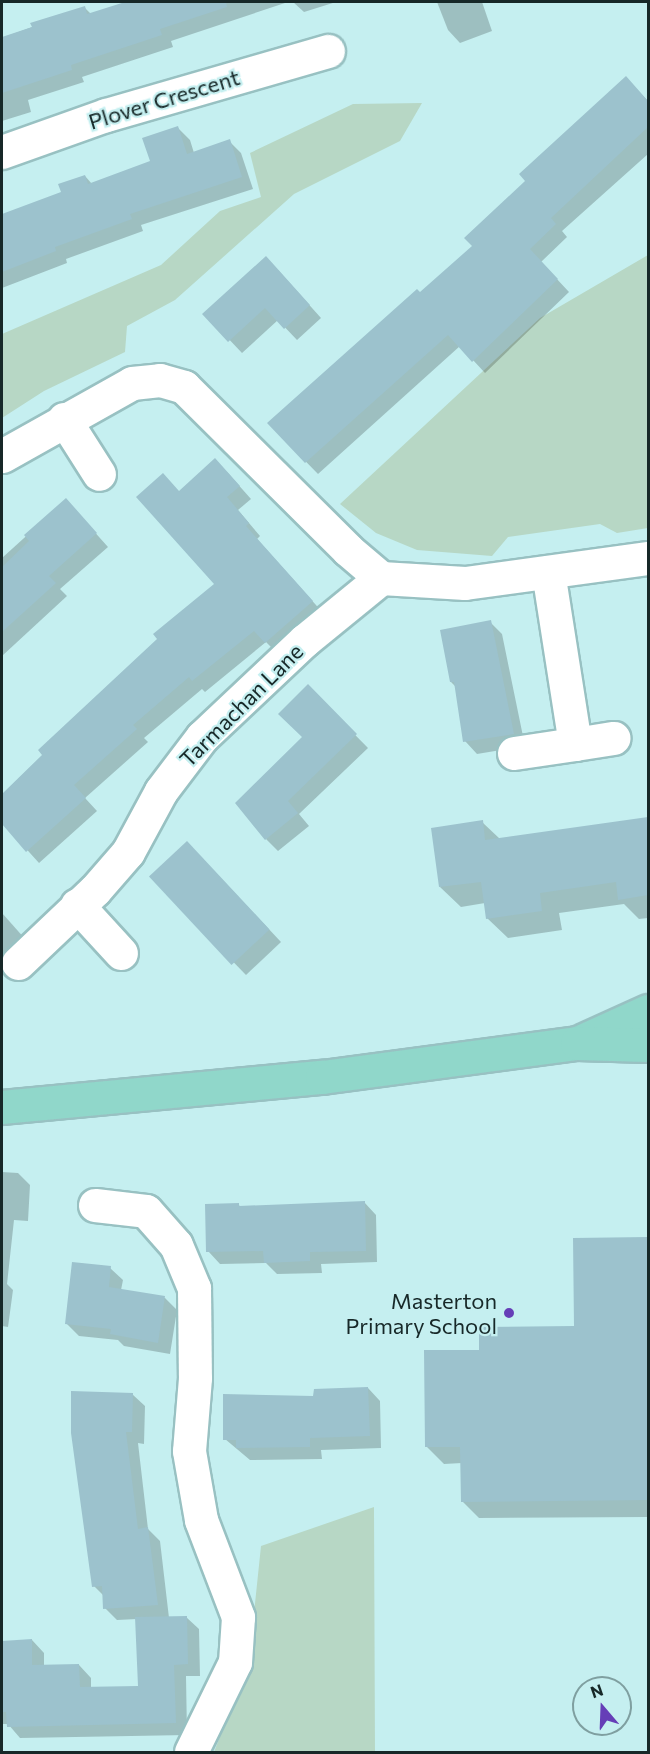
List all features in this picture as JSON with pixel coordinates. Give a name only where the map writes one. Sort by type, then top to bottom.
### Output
[{"type":"main road","points":[[577,1043],[648,1011]]},
{"type":"main road","points":[[2,1107],[322,1077],[577,1043],[648,1045]]},
{"type":"street","name":"Plover Crescent","points":[[2,152],[106,115],[327,51]]},
{"type":"street","points":[[2,456],[132,383],[159,380],[184,387],[348,550],[381,578],[465,584],[648,558]]},
{"type":"street","points":[[64,420],[99,474]]},
{"type":"street","points":[[548,572],[575,744]]},
{"type":"street","name":"Tarmachan Lane","points":[[18,963],[128,852],[161,791],[202,737],[305,640],[381,578]]},
{"type":"street","points":[[514,753],[614,738]]},
{"type":"street","points":[[77,905],[121,953]]},
{"type":"street","points":[[95,1205],[146,1211],[176,1245],[194,1288],[195,1378],[189,1451],[201,1520],[221,1563],[238,1617],[235,1662],[191,1752]]},
{"type":"green space","points":[[422,103],[400,141],[294,194],[175,300],[127,326],[125,352],[44,391],[2,418],[2,334],[161,265],[220,211],[261,197],[250,153],[353,104]]},
{"type":"green space","points":[[648,255],[648,528],[617,533],[600,524],[508,537],[492,556],[417,550],[376,533],[340,504],[540,318]]},
{"type":"green space","points":[[374,1507],[375,1752],[214,1752],[249,1661],[261,1546]]},
{"type":"building","points":[[125,2],[226,2],[227,7],[160,29],[162,35],[71,65],[72,70],[2,93],[2,37],[32,27],[30,23],[85,6],[87,14]]},
{"type":"building","points":[[626,76],[648,101],[648,127],[551,218],[556,224],[530,249],[558,279],[472,362],[448,335],[305,463],[267,423],[417,289],[420,292],[472,246],[464,238],[525,181],[519,174]]},
{"type":"building","points":[[178,126],[187,154],[230,139],[242,177],[130,214],[132,219],[55,247],[56,251],[2,272],[2,214],[61,192],[58,184],[85,175],[88,184],[150,161],[142,138]]},
{"type":"building","points":[[266,256],[310,305],[284,329],[265,308],[228,342],[202,314]]},
{"type":"building","points":[[215,458],[240,486],[227,497],[249,523],[246,526],[313,601],[265,643],[254,631],[192,681],[189,677],[133,725],[137,729],[74,785],[86,798],[26,852],[2,824],[2,794],[42,755],[38,750],[157,639],[153,634],[214,584],[136,497],[163,473],[179,491]]},
{"type":"building","points":[[66,498],[97,533],[49,576],[56,583],[2,632],[2,567],[29,541],[24,535]]},
{"type":"building","points":[[491,620],[514,734],[463,742],[454,682],[450,682],[440,630]]},
{"type":"building","points":[[308,684],[357,734],[288,801],[298,813],[265,840],[235,803],[302,737],[278,714]]},
{"type":"building","points":[[648,817],[648,895],[618,900],[616,882],[540,893],[542,911],[486,919],[481,882],[439,887],[431,828],[483,820],[485,840]]},
{"type":"building","points":[[187,841],[270,929],[231,965],[149,876]]},
{"type":"building","points":[[365,1201],[366,1251],[310,1252],[310,1261],[264,1263],[263,1251],[206,1252],[205,1204],[239,1203],[239,1206]]},
{"type":"building","points":[[648,1237],[648,1500],[461,1502],[460,1447],[425,1447],[424,1350],[479,1350],[479,1327],[574,1326],[573,1238]]},
{"type":"building","points":[[72,1262],[111,1266],[109,1287],[165,1296],[158,1343],[110,1334],[111,1329],[65,1324]]},
{"type":"building","points":[[368,1387],[370,1436],[310,1438],[310,1447],[236,1448],[236,1440],[223,1440],[223,1394],[313,1396],[314,1389]]},
{"type":"building","points":[[71,1391],[133,1393],[132,1432],[126,1432],[138,1529],[148,1527],[158,1605],[103,1609],[102,1586],[92,1587],[71,1433]]},
{"type":"building","points":[[187,1616],[188,1664],[174,1665],[176,1723],[7,1727],[6,1712],[2,1712],[2,1641],[32,1639],[32,1665],[79,1664],[80,1687],[138,1686],[135,1617]]},
{"type":"place","name":"Masterton Primary School","points":[[509,1313]]}]
